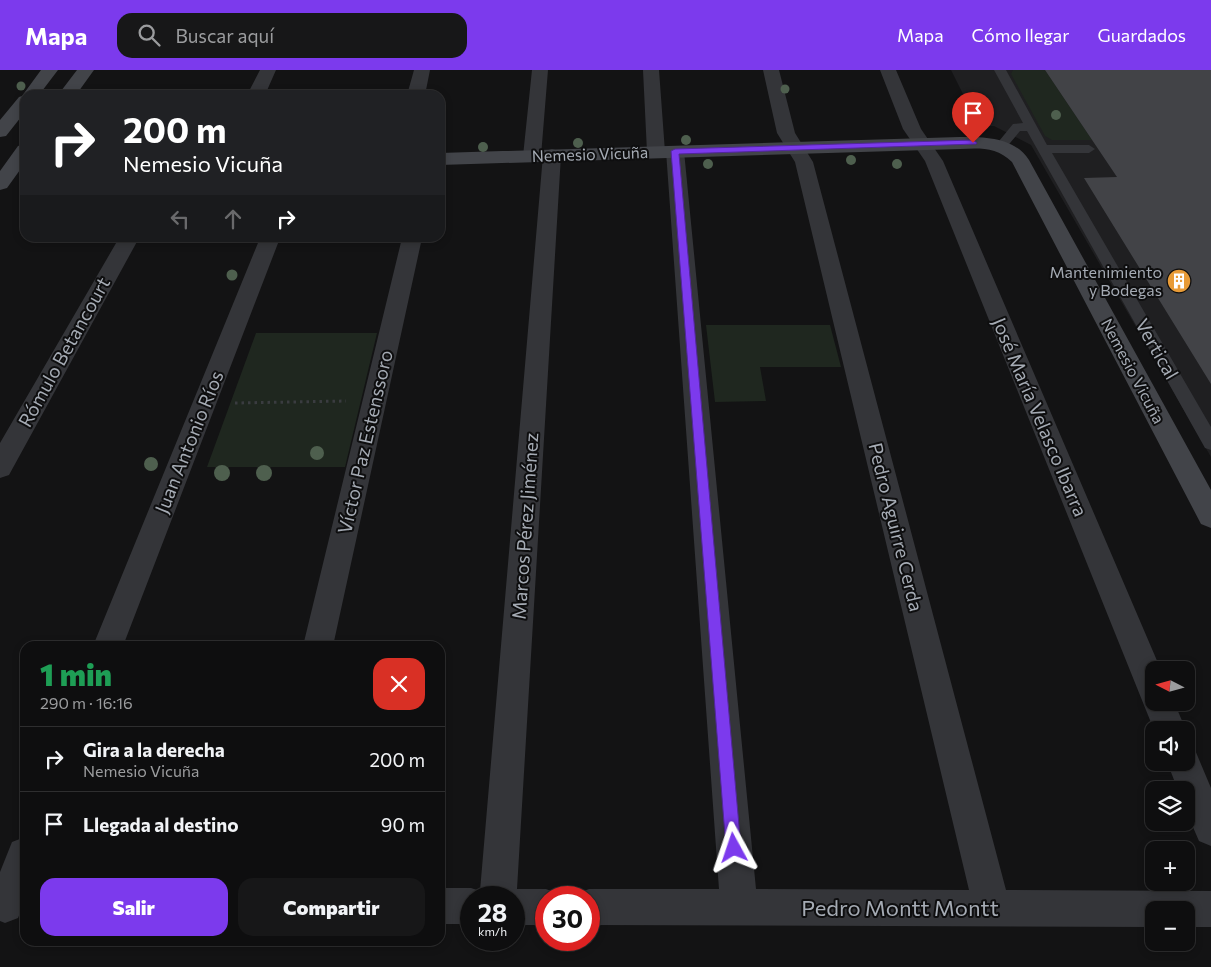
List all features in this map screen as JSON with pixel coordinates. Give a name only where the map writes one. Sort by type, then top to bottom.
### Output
[{"type":"street","points":[[34,90],[50,70]]},
{"type":"street","points":[[71,90],[86,70]]},
{"type":"street","points":[[258,90],[268,70]]},
{"type":"street","points":[[417,90],[422,70]]},
{"type":"street","name":"Marcos Pérez Jiménez","points":[[499,886],[542,155],[540,70]]},
{"type":"street","points":[[651,70],[666,152],[739,907]]},
{"type":"street","name":"Pedro Aguirre Cerda","points":[[771,70],[786,134],[806,170],[992,908]]},
{"type":"street","name":"José María Velasco Ibarra","points":[[888,70],[912,128],[934,162],[1145,669]]},
{"type":"street","points":[[0,132],[20,107]]},
{"type":"street","name":"Nemesio Vicuña","points":[[445,159],[973,143],[1006,140],[1020,160],[1211,516]]},
{"type":"street","points":[[8,175],[20,157]]},
{"type":"street","name":"Rómulo Betancourt","points":[[0,467],[127,242]]},
{"type":"street","name":"Juan Antonio Ríos","points":[[110,641],[268,242]]},
{"type":"street","name":"Víctor Paz Estenssoro","points":[[319,641],[411,242]]},
{"type":"street","points":[[1187,771],[1211,829]]},
{"type":"street","points":[[10,905],[20,872]]},
{"type":"street","points":[[445,906],[460,906]]},
{"type":"street","name":"Pedro Montt Montt","points":[[600,907],[1211,909]]},
{"type":"lane","name":"Vertical","points":[[1000,70],[1211,443]]},
{"type":"lane","points":[[1006,140],[1017,127],[1031,126]]},
{"type":"lane","points":[[1044,150],[1089,149]]},
{"type":"path","points":[[204,403],[374,401]]},
{"type":"shaded area","points":[[951,70],[1211,70],[1211,457],[1031,145],[994,126],[979,126]]},
{"type":"shaded area","points":[[1013,70],[1045,70],[1092,140],[1052,140],[1045,136],[1011,74]]},
{"type":"shaded area","points":[[706,325],[830,325],[841,367],[760,367],[766,401],[715,402]]},
{"type":"shaded area","points":[[256,333],[377,333],[345,467],[207,467]]},
{"type":"building","name":"Mantenimiento y Bodegas","points":[[1045,70],[1211,70],[1211,384],[1084,178],[1117,177]]},
{"type":"place","name":"Mantenimiento y Bodegas","points":[[1179,281]]},
{"type":"route","points":[[734,848],[675,151],[973,143]]}]
